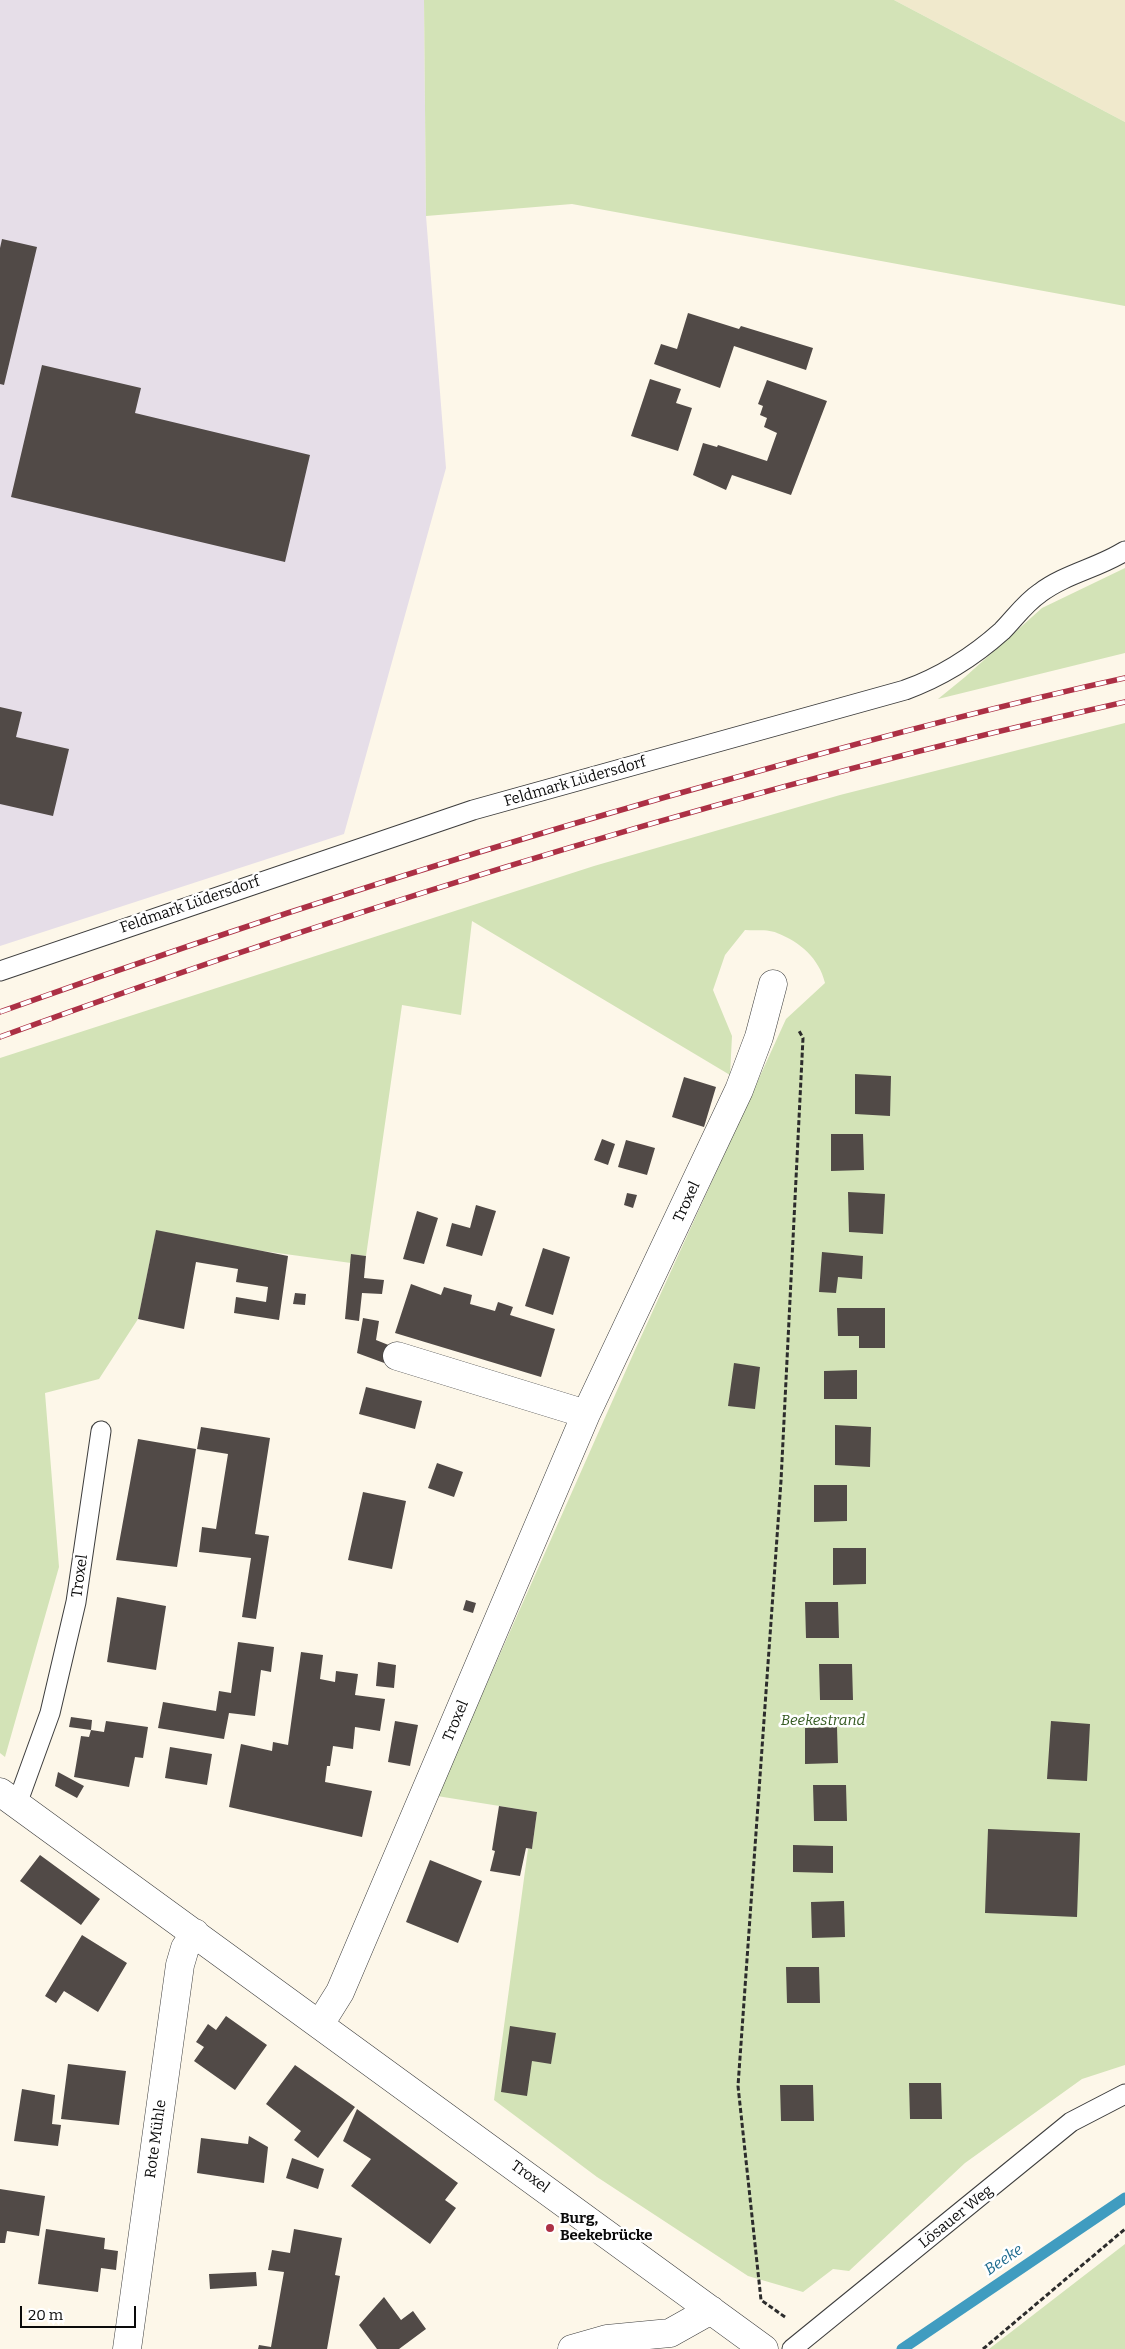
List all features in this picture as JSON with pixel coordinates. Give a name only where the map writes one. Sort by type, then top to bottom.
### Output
[{"type":"street","name":"Troxel","points":[[320,2024],[340,1992],[586,1414],[740,1090],[759,1036],[773,984]]},
{"type":"street","points":[[397,1356],[586,1414]]},
{"type":"street","name":"Troxel","points":[[8,1798],[195,1932],[764,2349]]},
{"type":"street","name":"Rote Mühle","points":[[127,2349],[180,1965],[185,1948],[195,1932]]},
{"type":"street","points":[[572,2349],[608,2339],[670,2333],[711,2310]]},
{"type":"lane","name":"Feldmark Lüdersdorf","points":[[0,971],[473,810],[895,692],[935,679],[1000,632],[1039,593],[1065,578],[1105,563],[1125,551]]},
{"type":"lane","name":"Troxel","points":[[8,1798],[50,1713],[76,1602],[101,1431]]},
{"type":"lane","name":"Lösauer Weg","points":[[792,2349],[811,2336],[1070,2122],[1125,2094]]},
{"type":"path","points":[[773,984],[803,1038],[781,1481],[738,2086],[761,2300],[811,2336]]},
{"type":"path","points":[[983,2349],[1125,2229]]},
{"type":"shaded area","points":[[0,0],[424,0],[426,216],[446,468],[344,834],[0,946]]},
{"type":"shaded area","points":[[894,0],[1125,0],[1125,122]]},
{"type":"green space","points":[[424,0],[894,0],[1125,122],[1125,306],[572,204],[426,216]]},
{"type":"green space","points":[[1125,568],[1125,653],[938,699],[1042,608]]},
{"type":"green space","name":"Beekestrand","points":[[1125,723],[1125,2065],[1082,2079],[965,2163],[849,2271],[833,2269],[803,2292],[748,2276],[597,2177],[494,2100],[528,1849],[532,1849],[537,1812],[437,1796],[635,1350],[786,1019],[825,983],[818,966],[801,946],[777,933],[745,930],[725,955],[713,990],[732,1036],[730,1075],[472,921],[461,1015],[402,1005],[366,1256],[351,1254],[351,1263],[241,1248],[156,1231],[138,1319],[99,1379],[45,1393],[59,1567],[5,1757],[0,1753],[0,1058],[594,866],[840,795]]},
{"type":"green space","points":[[1125,2244],[1125,2349],[989,2349]]},
{"type":"building","points":[[2,239],[37,247],[4,385],[0,384],[0,248]]},
{"type":"building","points":[[688,313],[739,329],[741,326],[813,348],[806,370],[734,346],[720,388],[654,364],[661,344],[677,349]]},
{"type":"building","points":[[42,365],[141,388],[135,413],[310,455],[285,562],[11,497]]},
{"type":"building","points":[[650,379],[681,389],[676,403],[692,408],[678,451],[631,436]]},
{"type":"building","points":[[767,380],[827,401],[791,495],[732,475],[726,490],[693,475],[703,443],[717,447],[718,445],[767,461],[777,433],[764,427],[767,418],[760,415],[763,406],[758,404]]},
{"type":"building","points":[[0,707],[22,712],[16,737],[69,749],[53,816],[0,804]]},
{"type":"building","points":[[855,1074],[891,1076],[890,1116],[855,1114]]},
{"type":"building","points":[[684,1077],[716,1087],[704,1127],[672,1117]]},
{"type":"building","points":[[831,1134],[863,1134],[864,1170],[831,1171]]},
{"type":"building","points":[[602,1139],[615,1144],[608,1165],[594,1160]]},
{"type":"building","points":[[626,1140],[655,1148],[647,1175],[618,1167]]},
{"type":"building","points":[[848,1192],[885,1194],[883,1234],[849,1232]]},
{"type":"building","points":[[627,1193],[637,1195],[633,1208],[624,1205]]},
{"type":"building","points":[[476,1205],[496,1211],[482,1256],[446,1246],[452,1223],[470,1228]]},
{"type":"building","points":[[417,1211],[438,1218],[424,1264],[403,1259]]},
{"type":"building","points":[[156,1230],[288,1256],[279,1320],[234,1313],[236,1297],[266,1302],[268,1287],[236,1282],[238,1269],[196,1262],[184,1329],[138,1319]]},
{"type":"building","points":[[543,1248],[570,1257],[553,1315],[525,1306]]},
{"type":"building","points":[[822,1252],[863,1256],[862,1279],[838,1277],[836,1293],[819,1292]]},
{"type":"building","points":[[351,1254],[366,1256],[364,1278],[384,1280],[382,1294],[362,1293],[359,1321],[345,1319]]},
{"type":"building","points":[[411,1284],[441,1295],[444,1287],[472,1295],[470,1304],[495,1311],[498,1302],[513,1307],[510,1315],[555,1329],[541,1377],[395,1333]]},
{"type":"building","points":[[295,1293],[306,1294],[305,1305],[293,1304]]},
{"type":"building","points":[[837,1308],[885,1308],[885,1348],[859,1348],[859,1336],[838,1336]]},
{"type":"building","points":[[363,1318],[379,1321],[376,1340],[396,1348],[387,1364],[357,1353]]},
{"type":"building","points":[[734,1363],[760,1367],[755,1409],[728,1406]]},
{"type":"building","points":[[857,1370],[857,1399],[824,1399],[824,1371]]},
{"type":"building","points":[[366,1387],[422,1401],[415,1429],[359,1414]]},
{"type":"building","points":[[835,1425],[871,1427],[870,1467],[835,1465]]},
{"type":"building","points":[[201,1427],[270,1438],[255,1534],[269,1536],[256,1619],[242,1617],[251,1558],[199,1552],[202,1527],[216,1529],[228,1454],[197,1449]]},
{"type":"building","points":[[138,1439],[196,1449],[177,1567],[116,1560]]},
{"type":"building","points":[[437,1463],[463,1472],[454,1497],[428,1488]]},
{"type":"building","points":[[814,1485],[847,1485],[847,1521],[814,1522]]},
{"type":"building","points":[[363,1492],[406,1501],[392,1569],[348,1560]]},
{"type":"building","points":[[833,1548],[866,1548],[866,1584],[833,1585]]},
{"type":"building","points":[[117,1597],[166,1606],[156,1670],[107,1662]]},
{"type":"building","points":[[466,1600],[476,1603],[473,1613],[463,1610]]},
{"type":"building","points":[[805,1602],[838,1602],[839,1638],[806,1638]]},
{"type":"building","points":[[238,1642],[274,1647],[271,1672],[261,1670],[255,1716],[229,1713],[224,1739],[158,1728],[163,1702],[216,1711],[219,1691],[231,1693]]},
{"type":"building","points":[[301,1652],[323,1655],[320,1679],[335,1682],[336,1671],[358,1674],[355,1695],[385,1699],[380,1731],[355,1727],[353,1749],[333,1746],[330,1766],[327,1766],[325,1782],[372,1791],[362,1837],[229,1807],[241,1744],[272,1751],[273,1742],[288,1745]]},
{"type":"building","points":[[378,1662],[396,1665],[394,1688],[376,1686]]},
{"type":"building","points":[[819,1664],[852,1664],[853,1700],[820,1700]]},
{"type":"building","points":[[71,1717],[92,1720],[91,1730],[69,1727]]},
{"type":"building","points":[[106,1721],[148,1727],[143,1758],[135,1757],[129,1787],[74,1777],[81,1736],[89,1737],[91,1730],[104,1732]]},
{"type":"building","points":[[395,1721],[418,1725],[410,1766],[388,1762]]},
{"type":"building","points":[[1051,1721],[1090,1724],[1087,1781],[1047,1779]]},
{"type":"building","points":[[837,1727],[838,1763],[805,1764],[805,1728]]},
{"type":"building","points":[[170,1747],[212,1754],[207,1785],[165,1778]]},
{"type":"building","points":[[58,1772],[84,1786],[77,1798],[55,1786]]},
{"type":"building","points":[[813,1785],[846,1785],[847,1821],[814,1821]]},
{"type":"building","points":[[499,1806],[537,1812],[532,1849],[526,1848],[520,1876],[490,1871],[495,1851],[492,1850]]},
{"type":"building","points":[[988,1829],[1080,1833],[1077,1917],[985,1913]]},
{"type":"building","points":[[793,1845],[833,1846],[833,1873],[793,1872]]},
{"type":"building","points":[[40,1855],[100,1899],[81,1925],[20,1881]]},
{"type":"building","points":[[430,1860],[482,1881],[458,1943],[406,1922]]},
{"type":"building","points":[[844,1901],[845,1937],[812,1938],[811,1902]]},
{"type":"building","points":[[82,1935],[127,1963],[98,2012],[64,1991],[56,2003],[45,1996]]},
{"type":"building","points":[[786,1967],[819,1967],[820,2003],[787,2003]]},
{"type":"building","points":[[226,2016],[267,2045],[235,2090],[194,2061],[204,2047],[196,2042],[208,2024],[216,2030]]},
{"type":"building","points":[[510,2026],[556,2033],[551,2064],[532,2061],[527,2096],[501,2092]]},
{"type":"building","points":[[68,2064],[126,2071],[119,2125],[61,2119]]},
{"type":"building","points":[[295,2065],[355,2107],[318,2158],[294,2140],[301,2131],[266,2104]]},
{"type":"building","points":[[909,2083],[941,2083],[942,2119],[910,2119]]},
{"type":"building","points":[[780,2085],[813,2085],[814,2121],[781,2121]]},
{"type":"building","points":[[22,2089],[55,2095],[52,2124],[61,2125],[58,2146],[14,2141]]},
{"type":"building","points":[[357,2109],[458,2183],[445,2200],[456,2208],[430,2244],[351,2186],[371,2159],[343,2141]]},
{"type":"building","points":[[249,2136],[268,2147],[264,2183],[197,2173],[201,2138],[248,2144]]},
{"type":"building","points":[[292,2158],[324,2169],[318,2189],[286,2178]]},
{"type":"building","points":[[0,2189],[45,2196],[39,2236],[7,2231],[5,2243],[0,2243]]},
{"type":"building","points":[[46,2229],[105,2238],[104,2249],[118,2251],[116,2270],[101,2268],[98,2292],[38,2284]]},
{"type":"building","points":[[294,2229],[342,2238],[335,2275],[340,2276],[327,2349],[258,2349],[259,2345],[271,2347],[284,2272],[268,2270],[272,2250],[290,2253]]},
{"type":"building","points":[[256,2272],[257,2286],[210,2289],[209,2274]]},
{"type":"building","points":[[384,2297],[401,2320],[413,2311],[426,2329],[399,2349],[377,2349],[359,2325]]},
{"type":"waterway","name":"Beeke","points":[[902,2349],[1125,2198]]},
{"type":"railway","points":[[0,1012],[188,946],[472,854],[804,758],[1033,699],[1125,678]]},
{"type":"railway","points":[[0,1037],[277,940],[417,895],[698,810],[982,736],[1125,702]]},
{"type":"place","name":"Burg, Beekebrücke","points":[[550,2228]]}]
